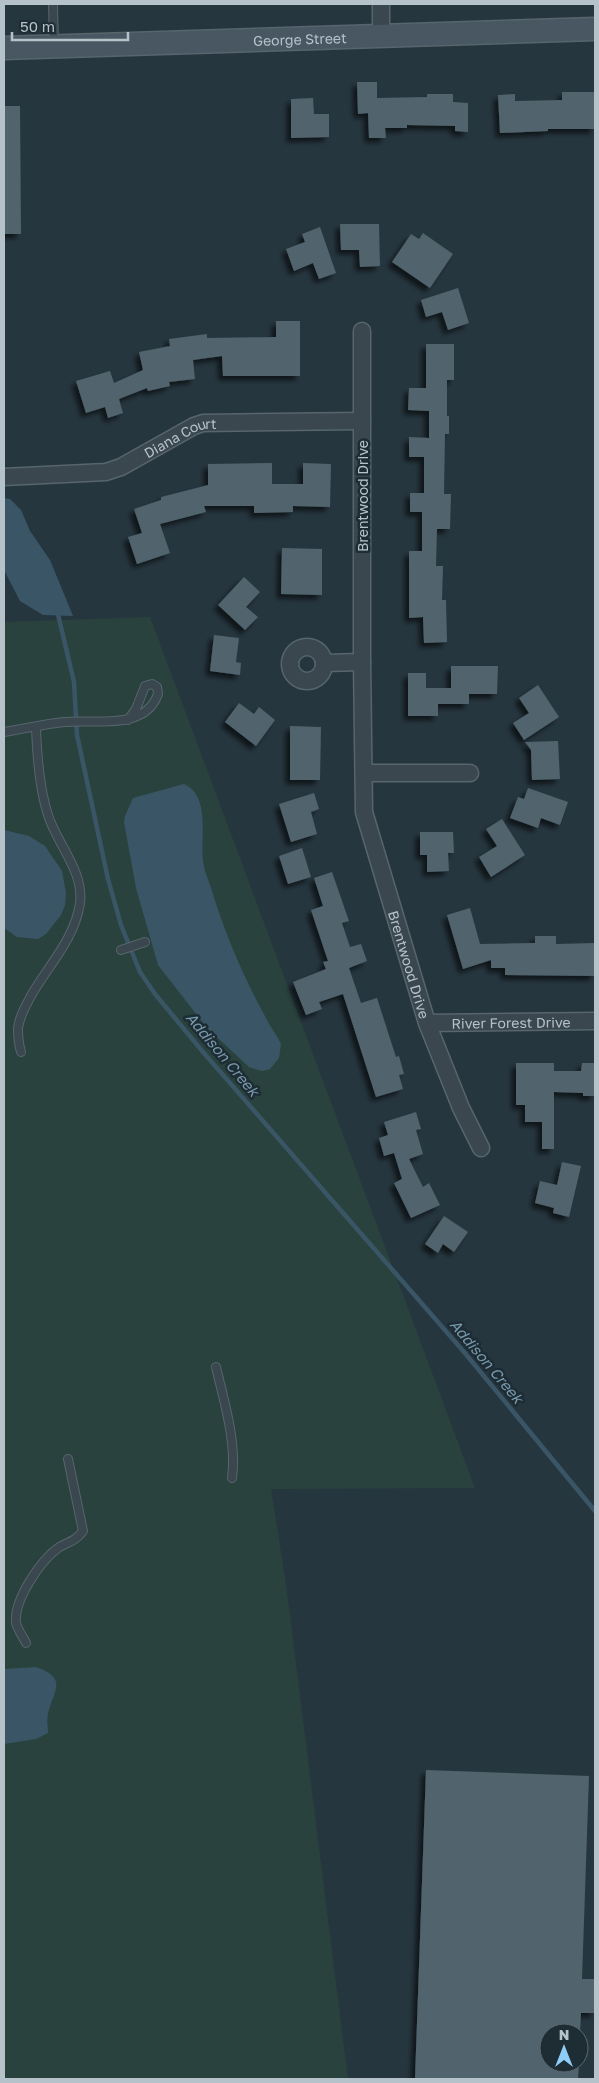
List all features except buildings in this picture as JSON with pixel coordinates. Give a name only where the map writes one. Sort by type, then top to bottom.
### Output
[{"type":"street","points":[[381,4],[381,37]]},
{"type":"street","name":"George Street","points":[[4,48],[595,29]]},
{"type":"street","name":"Brentwood Drive","points":[[362,331],[364,812],[427,1023],[461,1108],[481,1148]]},
{"type":"street","name":"Diana Court","points":[[4,477],[106,472],[121,468],[194,426],[203,423],[362,421]]},
{"type":"street","points":[[324,662],[362,662]]},
{"type":"street","points":[[364,773],[470,773]]},
{"type":"street","name":"River Forest Drive","points":[[427,1023],[595,1021]]},
{"type":"lane","points":[[53,4],[55,46]]},
{"type":"lane","points":[[4,732],[66,722],[128,720],[150,708],[158,694],[157,687],[152,684],[145,686],[136,709],[128,720]]},
{"type":"lane","points":[[20,1052],[18,1029],[21,1016],[72,930],[80,904],[76,875],[57,838],[48,815],[36,728]]},
{"type":"lane","points":[[121,950],[143,943]]},
{"type":"lane","points":[[216,1367],[227,1410],[234,1464],[232,1478]]},
{"type":"lane","points":[[26,1643],[16,1621],[18,1608],[32,1578],[58,1548],[76,1540],[83,1531],[68,1459]]},
{"type":"green space","points":[[150,617],[475,1488],[271,1489],[286,1584],[348,2079],[4,2079],[4,622]]},
{"type":"water","points":[[4,498],[10,499],[21,510],[30,531],[50,560],[73,616],[43,615],[20,601],[4,570]]},
{"type":"water","points":[[184,784],[198,798],[201,808],[202,852],[205,872],[223,923],[250,987],[281,1044],[279,1058],[270,1069],[262,1071],[249,1067],[207,1028],[158,965],[136,888],[124,822],[133,798]]},
{"type":"water","points":[[4,830],[29,836],[45,846],[62,871],[66,893],[65,905],[61,915],[46,934],[38,939],[17,937],[4,928]]},
{"type":"water","points":[[36,1667],[52,1675],[56,1684],[48,1715],[48,1733],[36,1739],[4,1744],[4,1669]]},
{"type":"waterway","name":"Addison Creek","points":[[57,610],[74,682],[77,735],[108,879],[121,925],[140,972],[155,994],[203,1052],[464,1352],[595,1511]]}]
